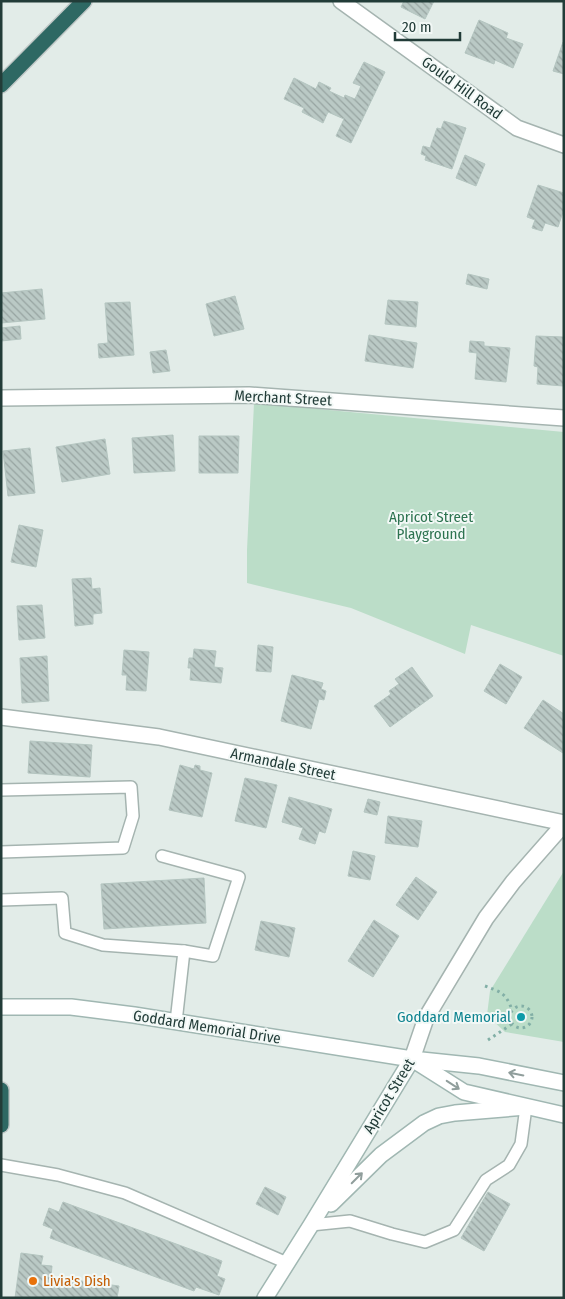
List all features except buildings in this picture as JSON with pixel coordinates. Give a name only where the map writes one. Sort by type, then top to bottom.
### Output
[{"type":"highway","points":[[1,85],[84,1]]},
{"type":"highway","points":[[1,1090],[1,1124]]},
{"type":"street","name":"Gould Hill Road","points":[[341,1],[517,128],[564,145]]},
{"type":"street","name":"Merchant Street","points":[[1,398],[249,395],[564,418]]},
{"type":"street","name":"Armandale Street","points":[[1,717],[159,737],[564,823]]},
{"type":"street","name":"Apricot Street","points":[[265,1298],[412,1059],[426,1018],[486,918],[513,882],[564,823]]},
{"type":"street","name":"Goddard Memorial Drive","points":[[1,1007],[71,1007],[412,1059],[479,1066],[564,1083]]},
{"type":"street","name":"Goddard Memorial Drive","points":[[412,1059],[464,1092],[564,1114]]},
{"type":"street","points":[[311,1225],[380,1155],[424,1123],[439,1116],[455,1113],[526,1107]]},
{"type":"lane","points":[[1,790],[131,787],[133,816],[124,848],[1,852]]},
{"type":"lane","points":[[1,900],[62,898],[65,933],[103,945],[184,951],[213,956],[239,877],[162,856]]},
{"type":"lane","points":[[176,1022],[184,951]]},
{"type":"lane","points":[[311,1225],[350,1221],[425,1242],[454,1230],[486,1180],[509,1165],[521,1144],[526,1107]]},
{"type":"lane","points":[[1,1165],[58,1175],[125,1193],[286,1263]]},
{"type":"path","points":[[485,986],[503,993],[509,1001],[512,1010],[510,1017],[512,1024],[517,1028],[524,1028],[530,1023],[532,1016],[529,1010],[522,1006],[512,1010]]},
{"type":"path","points":[[488,1040],[512,1024]]},
{"type":"green space","name":"Apricot Street Playground","points":[[254,403],[564,432],[564,656],[471,625],[465,654],[351,608],[247,583]]},
{"type":"green space","points":[[564,871],[564,1042],[505,1032],[487,1015],[490,991]]},
{"type":"place","name":"Goddard Memorial","points":[[521,1017]]},
{"type":"place","name":"Livia's Dish","points":[[33,1281]]}]
